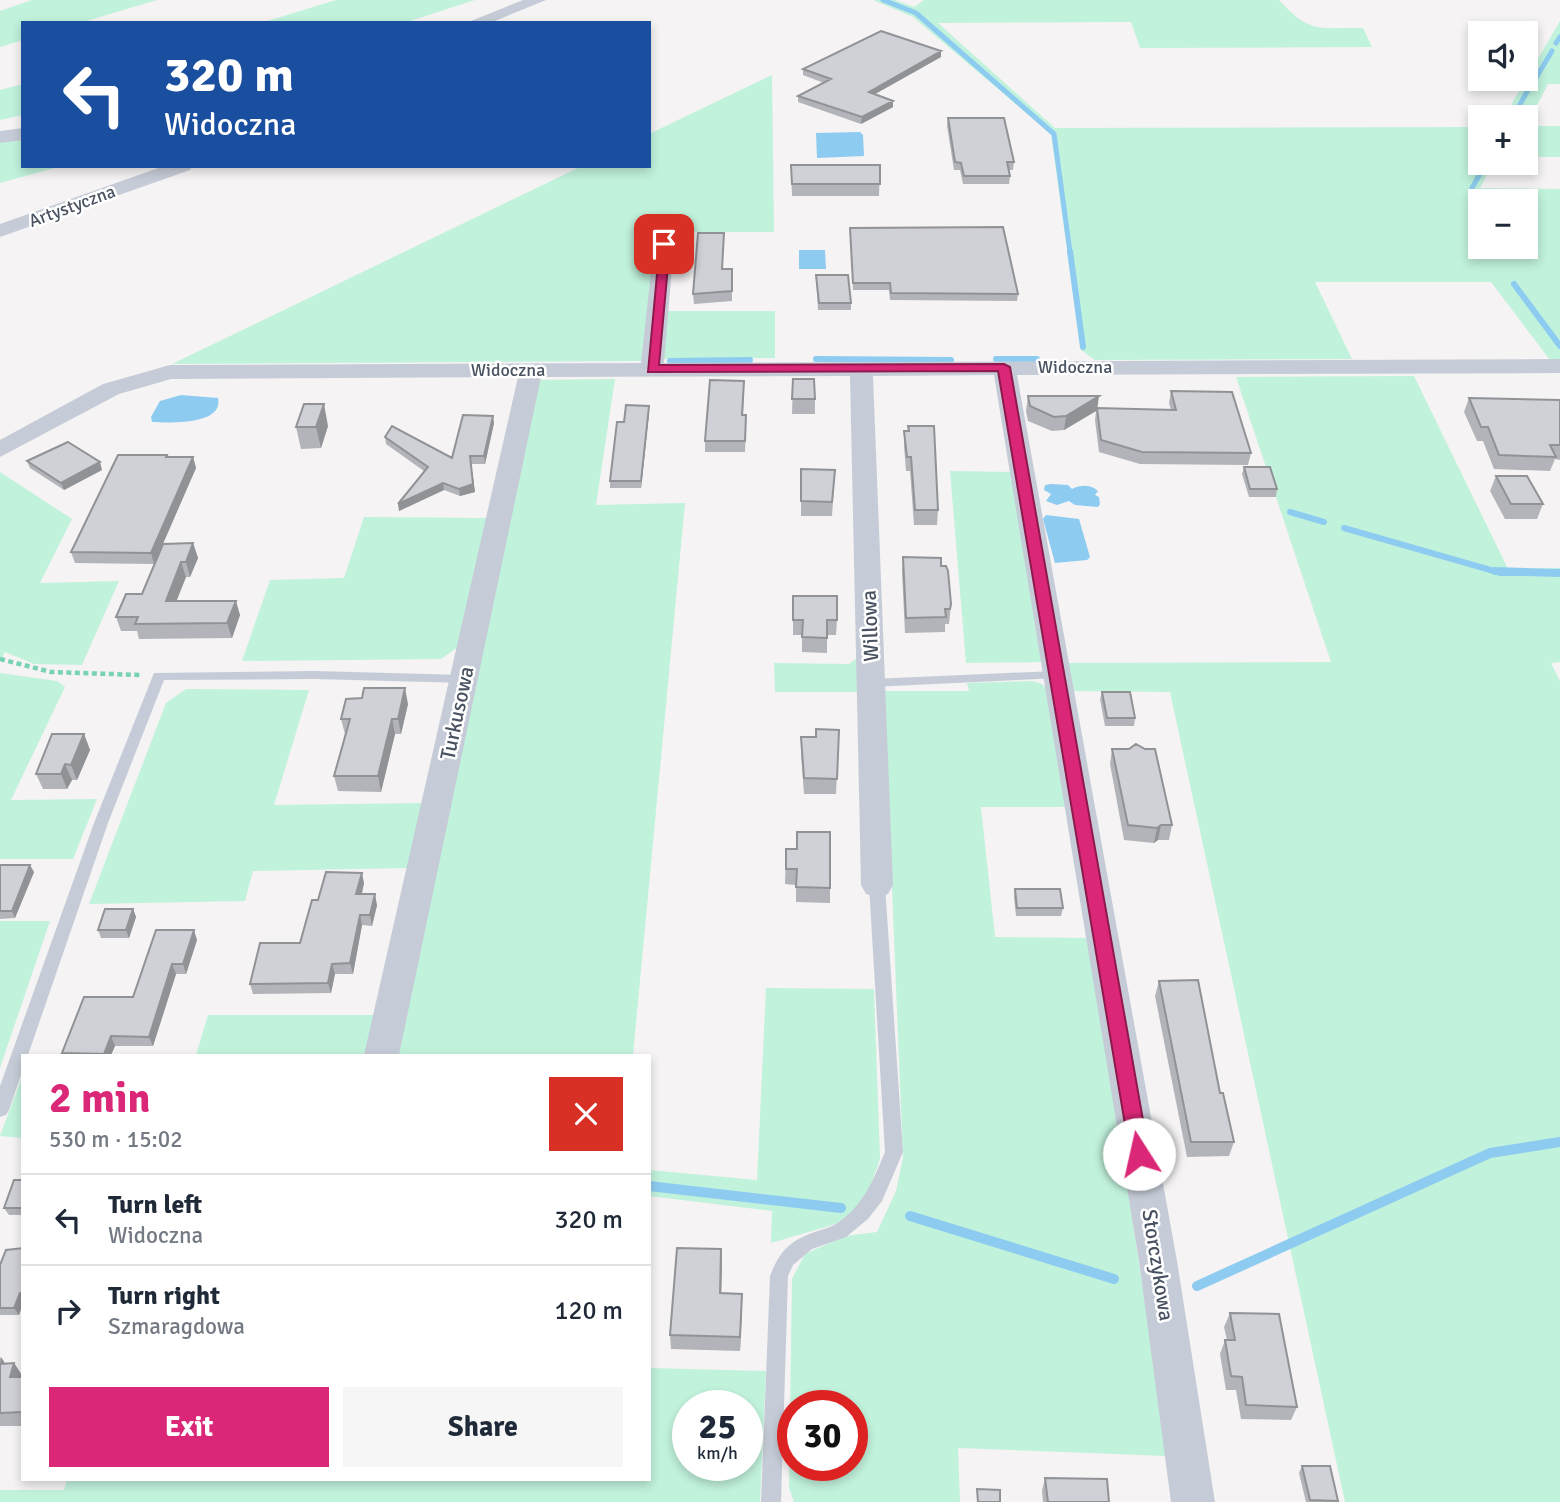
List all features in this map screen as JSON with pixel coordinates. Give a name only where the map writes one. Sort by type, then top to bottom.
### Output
[{"type":"street","points":[[480,21],[538,0]]},
{"type":"street","points":[[0,137],[21,134]]},
{"type":"street","name":"Artystyczna","points":[[0,231],[177,168]]},
{"type":"street","points":[[652,369],[664,244]]},
{"type":"street","name":"Storczykowa","points":[[1004,367],[1158,1261],[1193,1502]]},
{"type":"street","name":"Widoczna","points":[[0,450],[111,389],[146,376],[170,372],[1560,367]]},
{"type":"street","name":"Willowa","points":[[861,368],[877,885]]},
{"type":"street","name":"Turkusowa","points":[[382,1054],[531,370]]},
{"type":"lane","points":[[0,1110],[101,823],[159,676],[314,675],[465,679]]},
{"type":"lane","points":[[872,682],[1055,675]]},
{"type":"lane","points":[[771,1502],[779,1276],[786,1259],[806,1243],[840,1231],[862,1213],[876,1195],[894,1152],[877,885]]},
{"type":"path","points":[[0,659],[19,667],[74,675],[159,676]]},
{"type":"green space","points":[[32,0],[157,0],[87,21],[21,21],[21,41],[0,47],[0,11]]},
{"type":"green space","points":[[336,0],[475,0],[410,21],[268,21]]},
{"type":"green space","points":[[873,0],[895,0],[914,7],[924,0],[1279,0],[1299,19],[1316,27],[1363,28],[1372,47],[1140,48],[1131,22],[938,23],[1055,128],[1468,127],[1468,175],[1487,175],[1480,188],[1560,189],[1560,361],[1550,360],[1491,282],[1315,282],[1352,359],[1095,360],[1081,350],[1051,134],[913,17]]},
{"type":"green space","points":[[1560,21],[1560,84],[1548,84],[1537,105],[1511,105],[1519,91],[1538,91],[1538,59]]},
{"type":"green space","points":[[772,75],[774,232],[659,232],[645,361],[172,364],[578,168],[651,168],[651,133]]},
{"type":"green space","points":[[21,85],[21,115],[0,120],[0,90]]},
{"type":"green space","points":[[1538,126],[1560,126],[1560,157],[1538,157]]},
{"type":"green space","points":[[21,138],[21,168],[55,168],[0,183],[0,141]]},
{"type":"green space","points":[[667,311],[775,311],[775,358],[663,359]]},
{"type":"green space","points":[[1414,376],[1508,569],[1560,568],[1560,662],[1551,663],[1560,681],[1560,1502],[1345,1502],[1170,692],[1068,691],[1063,663],[1331,662],[1236,377]]},
{"type":"green space","points":[[615,379],[596,505],[685,503],[633,1054],[396,1054],[538,380]]},
{"type":"green space","points":[[950,471],[1015,472],[1046,662],[966,663]]},
{"type":"green space","points":[[0,472],[72,519],[40,583],[119,581],[82,665],[34,664],[5,652],[0,661]]},
{"type":"green space","points":[[364,517],[487,518],[458,647],[441,659],[242,661],[270,580],[344,578]]},
{"type":"green space","points":[[861,655],[864,692],[775,692],[774,663],[849,664]]},
{"type":"green space","points":[[0,673],[57,681],[65,687],[11,800],[97,799],[73,859],[0,859]]},
{"type":"green space","points":[[1032,681],[1042,684],[1051,694],[1070,807],[981,807],[995,937],[1090,938],[1168,1456],[958,1448],[960,1502],[794,1502],[789,1481],[868,1481],[868,1390],[790,1390],[792,1279],[805,1254],[845,1236],[877,1232],[896,1191],[903,1158],[884,691],[969,691],[967,683]]},
{"type":"green space","points":[[186,689],[309,690],[274,805],[424,803],[410,868],[253,871],[245,901],[89,904],[166,703]]},
{"type":"green space","points":[[0,921],[50,921],[0,1068]]},
{"type":"green space","points":[[766,988],[874,989],[880,1159],[868,1193],[849,1215],[836,1224],[771,1243],[772,1211],[651,1196],[651,1170],[757,1180]]},
{"type":"green space","points":[[208,1015],[378,1015],[369,1054],[196,1054]]},
{"type":"green space","points":[[21,1079],[21,1138],[0,1136]]},
{"type":"green space","points":[[651,1368],[766,1371],[763,1436],[763,1390],[672,1390],[672,1481],[761,1481],[760,1502],[0,1502],[0,1490],[64,1490],[66,1481],[651,1481]]},
{"type":"water","points":[[860,132],[863,135],[864,156],[817,158],[816,133]]},
{"type":"water","points":[[799,250],[825,250],[826,269],[799,269]]},
{"type":"water","points":[[181,395],[218,398],[218,407],[204,418],[152,422],[151,417],[160,401]]},
{"type":"water","points":[[1045,485],[1068,485],[1072,489],[1092,487],[1098,491],[1095,495],[1099,497],[1100,504],[1098,507],[1075,505],[1069,501],[1057,505],[1046,501],[1051,494],[1044,490]]},
{"type":"water","points":[[1046,515],[1079,519],[1090,557],[1087,560],[1055,563],[1043,519]]},
{"type":"building","points":[[881,31],[941,51],[869,92],[893,101],[862,117],[798,96],[831,79],[803,69]]},
{"type":"building","points":[[948,118],[1004,118],[1014,162],[1007,162],[1010,176],[964,176],[961,163],[955,162]]},
{"type":"building","points":[[791,165],[880,165],[880,184],[792,184]]},
{"type":"building","points":[[1003,227],[1018,294],[891,293],[890,283],[853,283],[850,228]]},
{"type":"building","points":[[698,233],[724,233],[722,269],[732,269],[732,291],[693,294]]},
{"type":"building","points":[[816,275],[848,275],[851,303],[819,303]]},
{"type":"building","points":[[793,379],[814,379],[815,399],[792,399]]},
{"type":"building","points":[[710,380],[744,381],[742,415],[746,415],[745,441],[705,441]]},
{"type":"building","points":[[1171,391],[1232,392],[1251,453],[1142,452],[1101,440],[1097,408],[1176,410]]},
{"type":"building","points":[[1028,396],[1099,396],[1066,416],[1054,417],[1030,406]]},
{"type":"building","points":[[1469,398],[1560,400],[1560,445],[1550,445],[1556,457],[1499,455],[1488,427],[1481,427]]},
{"type":"building","points":[[304,404],[324,404],[316,427],[296,427]]},
{"type":"building","points":[[626,405],[649,406],[641,481],[610,481],[617,422],[624,422]]},
{"type":"building","points":[[463,415],[493,416],[484,456],[470,456],[473,484],[459,489],[443,483],[398,504],[428,467],[385,437],[392,426],[452,458]]},
{"type":"building","points":[[908,426],[934,426],[938,510],[915,510],[911,457],[907,457],[904,431],[909,431]]},
{"type":"building","points":[[68,442],[100,462],[61,483],[27,461]]},
{"type":"building","points":[[118,455],[193,457],[151,553],[71,552]]},
{"type":"building","points":[[1244,467],[1270,467],[1277,489],[1250,489]]},
{"type":"building","points":[[801,469],[835,470],[832,502],[801,501]]},
{"type":"building","points":[[1496,476],[1527,476],[1543,504],[1511,504]]},
{"type":"building","points":[[193,543],[186,562],[181,562],[166,601],[236,601],[227,623],[135,624],[138,617],[116,617],[126,594],[142,594],[163,544]]},
{"type":"building","points":[[903,557],[941,558],[941,566],[946,566],[948,571],[951,604],[950,609],[945,609],[946,617],[906,618]]},
{"type":"building","points":[[793,596],[837,596],[837,620],[827,620],[827,638],[802,637],[803,620],[793,620]]},
{"type":"building","points":[[364,688],[405,688],[398,719],[392,719],[378,776],[334,776],[350,719],[341,719],[346,699],[362,698]]},
{"type":"building","points":[[1102,692],[1130,692],[1135,718],[1107,718]]},
{"type":"building","points":[[816,729],[839,730],[837,779],[804,778],[801,737],[816,737]]},
{"type":"building","points":[[52,734],[84,734],[71,765],[65,764],[61,774],[36,774]]},
{"type":"building","points":[[1136,744],[1145,749],[1155,749],[1172,825],[1161,825],[1157,828],[1128,825],[1112,749],[1129,749]]},
{"type":"building","points":[[797,832],[830,832],[830,888],[796,887],[797,869],[786,869],[786,849],[797,849]]},
{"type":"building","points":[[0,865],[30,865],[12,911],[0,911]]},
{"type":"building","points":[[326,872],[362,873],[356,894],[375,894],[370,915],[360,915],[350,963],[332,964],[328,983],[250,984],[260,943],[300,943],[312,900],[318,900]]},
{"type":"building","points":[[1015,889],[1060,889],[1063,908],[1017,908]]},
{"type":"building","points":[[105,909],[133,909],[126,930],[98,930]]},
{"type":"building","points":[[156,930],[194,930],[183,964],[172,964],[149,1037],[111,1036],[104,1054],[62,1053],[84,997],[133,997]]},
{"type":"building","points":[[1198,980],[1220,1093],[1223,1093],[1234,1142],[1191,1142],[1159,981]]},
{"type":"building","points":[[14,1180],[21,1180],[21,1208],[4,1208]]},
{"type":"building","points":[[21,1248],[21,1293],[14,1308],[0,1308],[0,1265],[6,1250]]},
{"type":"building","points":[[677,1248],[721,1249],[720,1293],[742,1294],[740,1337],[670,1335]]},
{"type":"building","points":[[1230,1313],[1279,1314],[1297,1407],[1246,1405],[1242,1377],[1231,1376],[1225,1340],[1235,1340]]},
{"type":"building","points":[[14,1363],[10,1377],[21,1377],[21,1412],[0,1413],[0,1364]]},
{"type":"building","points":[[1302,1466],[1330,1466],[1338,1501],[1310,1500]]},
{"type":"building","points":[[1045,1478],[1107,1479],[1109,1502],[1048,1502]]},
{"type":"building","points":[[977,1489],[1000,1490],[1000,1502],[978,1502]]},
{"type":"waterway","points":[[883,0],[916,13],[1054,134],[1070,252]]},
{"type":"waterway","points":[[1556,43],[1560,37]]},
{"type":"waterway","points":[[1538,75],[1552,51]]},
{"type":"waterway","points":[[1520,105],[1527,91]]},
{"type":"waterway","points":[[1472,188],[1479,175]]},
{"type":"waterway","points":[[1070,251],[1083,347]]},
{"type":"waterway","points":[[1514,284],[1560,346]]},
{"type":"waterway","points":[[816,359],[951,360]]},
{"type":"waterway","points":[[996,359],[1037,359]]},
{"type":"waterway","points":[[670,361],[750,360]]},
{"type":"waterway","points":[[1290,512],[1324,522]]},
{"type":"waterway","points":[[1344,528],[1501,573],[1560,573],[1495,571]]},
{"type":"waterway","points":[[1197,1286],[1490,1153],[1560,1142]]},
{"type":"waterway","points":[[651,1186],[841,1208]]},
{"type":"waterway","points":[[910,1216],[1114,1279]]},
{"type":"route","points":[[664,244],[652,369],[1004,367],[1139,1154]]}]
